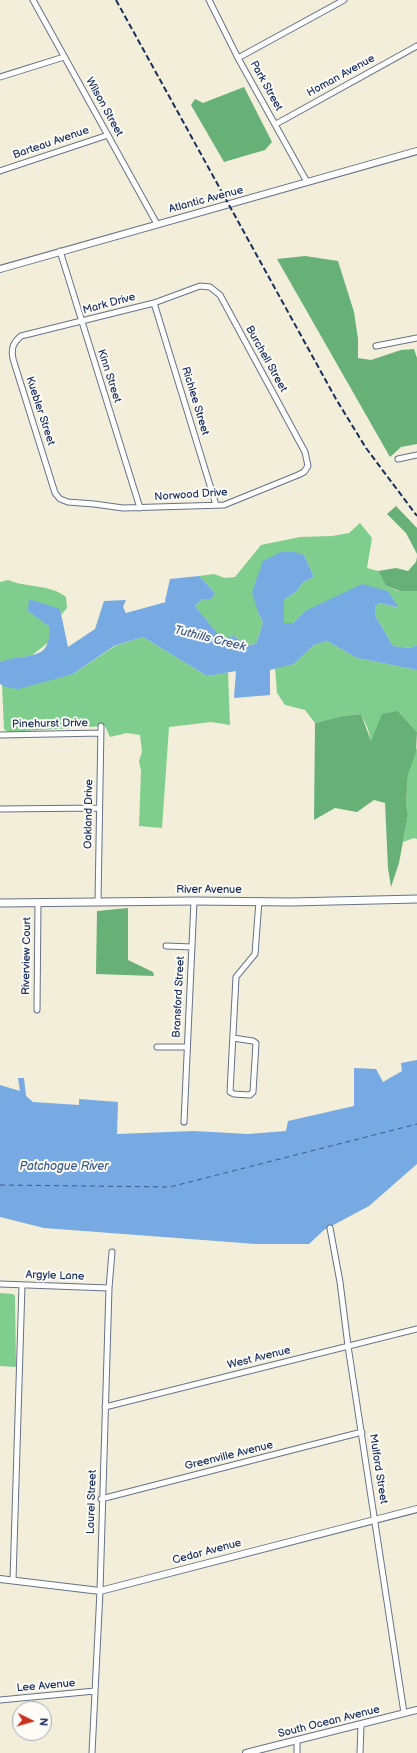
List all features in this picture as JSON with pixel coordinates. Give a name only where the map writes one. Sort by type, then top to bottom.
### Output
[{"type":"main road","name":"River Avenue","points":[[0,903],[417,899]]},
{"type":"street","name":"Wilson Street","points":[[33,0],[157,224]]},
{"type":"street","name":"Park Street","points":[[209,0],[238,58],[307,182]]},
{"type":"street","points":[[238,58],[344,0]]},
{"type":"street","name":"Homan Avenue","points":[[276,124],[417,46]]},
{"type":"street","points":[[0,77],[64,57]]},
{"type":"street","name":"Barteau Avenue","points":[[0,171],[108,134]]},
{"type":"street","name":"Atlantic Avenue","points":[[0,269],[307,182],[417,153]]},
{"type":"street","name":"Kinn Street","points":[[60,251],[140,508]]},
{"type":"street","name":"Mark Drive","points":[[21,336],[154,303],[200,286]]},
{"type":"street","name":"Burchell Street","points":[[200,286],[210,287],[220,295],[305,452]]},
{"type":"street","name":"Richlee Street","points":[[154,303],[216,505]]},
{"type":"street","name":"Kuebler Street","points":[[21,336],[15,342],[11,350],[55,493]]},
{"type":"street","points":[[376,346],[417,338]]},
{"type":"street","name":"Norwood Drive","points":[[55,493],[60,499],[68,502],[123,508],[224,505],[304,472],[308,466],[305,452]]},
{"type":"street","points":[[398,459],[417,455]]},
{"type":"street","name":"Oakland Drive","points":[[98,902],[101,726]]},
{"type":"street","name":"Pinehurst Drive","points":[[0,735],[101,734]]},
{"type":"street","points":[[0,809],[99,808]]},
{"type":"street","name":"Bransford Street","points":[[184,1122],[194,901]]},
{"type":"street","points":[[233,1038],[253,1041],[256,1043],[253,1092],[250,1095],[234,1094],[230,1092],[236,977],[255,954],[259,901]]},
{"type":"street","name":"Riverview Court","points":[[36,1010],[38,903]]},
{"type":"street","points":[[166,946],[192,947]]},
{"type":"street","points":[[157,1047],[187,1047]]},
{"type":"street","name":"Mulford Street","points":[[330,1228],[340,1282],[348,1346],[404,1713]]},
{"type":"street","name":"Laurel Street","points":[[92,1753],[100,1591],[109,1288],[112,1252]]},
{"type":"street","name":"Argyle Lane","points":[[0,1284],[109,1288]]},
{"type":"street","points":[[12,1580],[22,1285]]},
{"type":"street","name":"West Avenue","points":[[105,1407],[417,1329]]},
{"type":"street","name":"Greenville Avenue","points":[[102,1499],[362,1432]]},
{"type":"street","name":"Cedar Avenue","points":[[0,1578],[100,1591],[417,1509]]},
{"type":"street","name":"Lee Avenue","points":[[0,1700],[95,1691]]},
{"type":"street","name":"South Ocean Avenue","points":[[246,1753],[417,1710]]},
{"type":"street","points":[[360,1753],[361,1725]]},
{"type":"street","points":[[297,1740],[297,1753]]},
{"type":"green space","points":[[244,87],[272,142],[265,150],[224,162],[191,105],[195,99],[203,103]]},
{"type":"green space","points":[[305,256],[338,261],[354,312],[358,339],[358,358],[371,360],[401,350],[414,349],[417,358],[417,444],[401,447],[390,457],[277,259]]},
{"type":"green space","points":[[396,506],[417,528],[417,554],[406,533],[387,514]]},
{"type":"green space","points":[[360,523],[372,538],[367,568],[378,571],[386,586],[398,591],[417,591],[417,645],[411,648],[393,646],[375,615],[375,606],[380,603],[398,608],[388,591],[305,611],[293,623],[284,623],[284,600],[297,591],[303,582],[314,577],[304,555],[258,612],[263,623],[256,644],[247,645],[234,636],[221,639],[195,606],[202,599],[215,593],[199,576],[214,574],[225,578],[235,577],[261,545],[300,537],[332,536],[349,533]]},
{"type":"green space","points":[[417,557],[417,591],[400,591],[386,586],[378,571],[396,568],[408,571],[416,562]]},
{"type":"green space","points":[[8,580],[46,588],[60,593],[66,597],[67,608],[61,615],[60,609],[28,611],[51,627],[49,642],[31,656],[0,662],[0,582]]},
{"type":"green space","points":[[143,637],[207,676],[228,672],[230,725],[211,722],[169,727],[162,828],[139,826],[141,771],[139,761],[142,752],[140,735],[127,733],[110,737],[105,726],[8,732],[4,729],[2,684],[8,688],[73,674],[115,646]]},
{"type":"green space","points":[[327,641],[357,658],[417,670],[417,732],[398,711],[371,741],[368,729],[361,714],[342,716],[315,723],[305,710],[285,705],[277,693],[275,668],[294,664],[314,645]]},
{"type":"green space","points":[[398,711],[417,732],[416,752],[408,775],[406,803],[408,815],[399,863],[391,887],[388,868],[385,803],[374,800],[357,812],[335,808],[314,820],[315,723],[342,716],[361,714],[371,741],[382,714]]},
{"type":"green space","points":[[417,747],[417,839],[414,838],[403,842],[408,815],[406,803],[408,775]]},
{"type":"green space","points":[[128,908],[128,960],[153,972],[154,976],[96,974],[97,911]]},
{"type":"green space","points":[[0,1293],[13,1294],[15,1296],[16,1367],[0,1366]]},
{"type":"water","name":"Tuthills Creek","points":[[281,552],[295,552],[304,555],[314,577],[303,582],[297,591],[284,600],[284,623],[293,623],[305,611],[362,584],[388,591],[399,608],[380,603],[375,606],[375,615],[393,646],[411,648],[417,645],[417,670],[357,658],[327,641],[314,645],[294,664],[270,670],[270,695],[234,698],[236,671],[207,676],[143,637],[114,646],[73,674],[19,689],[8,688],[0,684],[0,662],[36,654],[44,650],[47,646],[50,627],[28,611],[29,599],[60,609],[68,647],[95,629],[104,601],[126,600],[123,607],[126,613],[166,602],[170,579],[199,576],[215,593],[211,599],[202,599],[195,606],[221,638],[234,636],[247,645],[256,644],[263,623],[252,592],[263,561]]},
{"type":"water","name":"Patchogue River","points":[[417,1060],[417,1164],[369,1206],[324,1230],[309,1244],[256,1244],[44,1228],[0,1217],[0,1085],[20,1091],[18,1078],[24,1078],[26,1096],[33,1102],[79,1105],[79,1099],[118,1102],[117,1134],[194,1131],[248,1134],[286,1131],[288,1121],[354,1106],[354,1068],[376,1069],[383,1082],[402,1071],[401,1063]]},
{"type":"ferry route","points":[[0,1185],[170,1187],[417,1124]]},
{"type":"railway","points":[[116,0],[336,399],[366,448],[417,516]]}]
